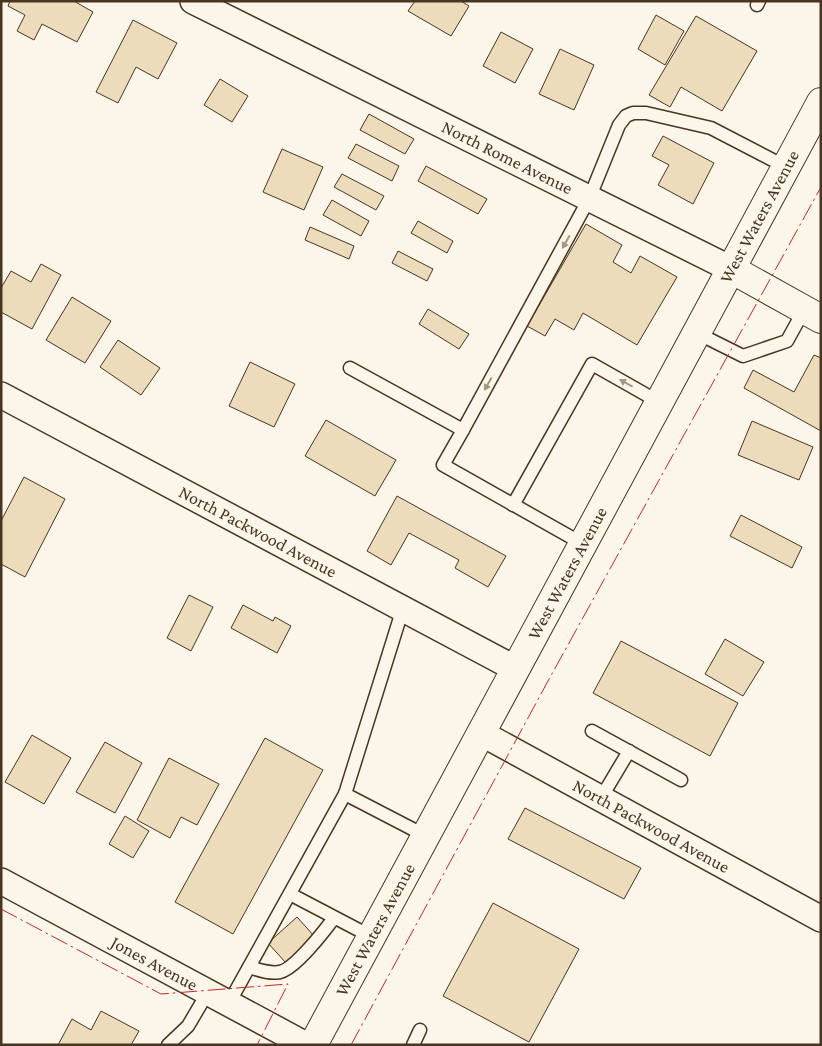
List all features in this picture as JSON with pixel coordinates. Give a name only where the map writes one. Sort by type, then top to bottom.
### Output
[{"type":"main road","name":"West Waters Avenue","points":[[314,1045],[821,102]]},
{"type":"main road","name":"North Rome Avenue","points":[[731,269],[812,314]]},
{"type":"street","name":"North Rome Avenue","points":[[193,1],[731,269]]},
{"type":"street","name":"North Packwood Avenue","points":[[1,395],[516,669]]},
{"type":"street","name":"North Packwood Avenue","points":[[481,733],[821,919]]},
{"type":"street","name":"Jones Avenue","points":[[1,881],[306,1045]]},
{"type":"lane","points":[[582,544],[443,465],[589,199],[619,125],[626,116],[633,113],[646,113],[711,128],[786,167]]},
{"type":"lane","points":[[697,333],[743,356],[787,341],[812,314]]},
{"type":"lane","points":[[514,504],[592,364],[659,402]]},
{"type":"lane","points":[[350,368],[463,430]]},
{"type":"lane","points":[[168,1045],[250,967],[345,794],[404,608]]},
{"type":"lane","points":[[592,731],[681,780]]},
{"type":"lane","points":[[601,798],[629,751]]},
{"type":"lane","points":[[345,794],[426,836]]},
{"type":"lane","points":[[290,894],[372,937]]},
{"type":"lane","points":[[250,967],[265,972],[281,972],[295,963],[319,938],[334,918]]},
{"type":"lane","points":[[413,1045],[420,1030]]},
{"type":"building","points":[[10,1],[74,1],[93,12],[77,42],[42,24],[34,40],[17,31],[25,15],[8,6]]},
{"type":"building","points":[[415,1],[461,1],[469,6],[451,36],[408,11]]},
{"type":"building","points":[[656,15],[684,31],[665,65],[638,49]]},
{"type":"building","points":[[696,16],[757,51],[722,111],[681,87],[670,107],[649,95]]},
{"type":"building","points":[[133,20],[177,43],[158,79],[136,67],[118,103],[96,92]]},
{"type":"building","points":[[501,32],[533,49],[515,83],[483,66]]},
{"type":"building","points":[[560,49],[594,65],[574,110],[539,94]]},
{"type":"building","points":[[220,79],[248,96],[232,122],[204,105]]},
{"type":"building","points":[[369,114],[414,139],[405,154],[360,130]]},
{"type":"building","points":[[663,136],[714,163],[693,204],[658,185],[669,165],[652,156]]},
{"type":"building","points":[[356,144],[399,166],[392,181],[348,158]]},
{"type":"building","points":[[282,149],[323,167],[304,210],[263,192]]},
{"type":"building","points":[[426,166],[487,199],[478,214],[418,181]]},
{"type":"building","points":[[342,174],[384,196],[376,210],[334,187]]},
{"type":"building","points":[[332,200],[369,221],[361,236],[323,215]]},
{"type":"building","points":[[418,221],[453,241],[447,253],[411,233]]},
{"type":"building","points":[[586,224],[622,245],[613,262],[631,273],[640,256],[677,277],[637,345],[583,313],[574,330],[555,319],[545,336],[527,326]]},
{"type":"building","points":[[310,227],[354,246],[349,259],[305,240]]},
{"type":"building","points":[[398,251],[433,269],[427,281],[392,263]]},
{"type":"building","points":[[41,264],[61,275],[32,329],[1,312],[1,288],[11,271],[31,282]]},
{"type":"building","points":[[72,297],[111,321],[85,363],[46,340]]},
{"type":"building","points":[[428,309],[469,334],[459,349],[419,324]]},
{"type":"building","points":[[118,340],[160,368],[141,395],[100,367]]},
{"type":"building","points":[[814,355],[821,358],[821,431],[744,388],[753,370],[794,392]]},
{"type":"building","points":[[250,362],[295,384],[274,427],[229,406]]},
{"type":"building","points":[[326,420],[396,460],[375,496],[305,456]]},
{"type":"building","points":[[752,421],[813,447],[799,480],[738,455]]},
{"type":"building","points":[[24,477],[65,499],[25,577],[1,564],[1,521]]},
{"type":"building","points":[[397,496],[506,556],[488,587],[455,568],[459,560],[409,533],[391,565],[367,551]]},
{"type":"building","points":[[741,515],[802,547],[792,568],[730,536]]},
{"type":"building","points":[[189,595],[213,607],[191,651],[167,638]]},
{"type":"building","points":[[243,605],[273,621],[275,617],[291,626],[277,653],[231,628]]},
{"type":"building","points":[[725,639],[764,662],[743,696],[705,674]]},
{"type":"building","points":[[621,641],[738,703],[710,756],[593,693]]},
{"type":"building","points":[[32,735],[71,758],[44,804],[5,782]]},
{"type":"building","points":[[265,738],[323,770],[233,934],[175,902]]},
{"type":"building","points":[[105,742],[142,763],[115,813],[76,792]]},
{"type":"building","points":[[169,758],[219,784],[197,825],[181,817],[170,838],[137,820]]},
{"type":"building","points":[[525,808],[641,868],[624,899],[508,839]]},
{"type":"building","points":[[125,816],[149,831],[133,858],[109,844]]},
{"type":"building","points":[[493,903],[579,949],[529,1042],[443,996]]},
{"type":"building","points":[[297,917],[315,937],[286,963],[268,943]]},
{"type":"building","points":[[101,1011],[139,1031],[131,1045],[58,1045],[72,1019],[91,1030]]},
{"type":"power","points":[[351,1045],[548,681],[821,187]]},
{"type":"power","points":[[1,909],[161,994],[288,984],[257,1045]]}]
